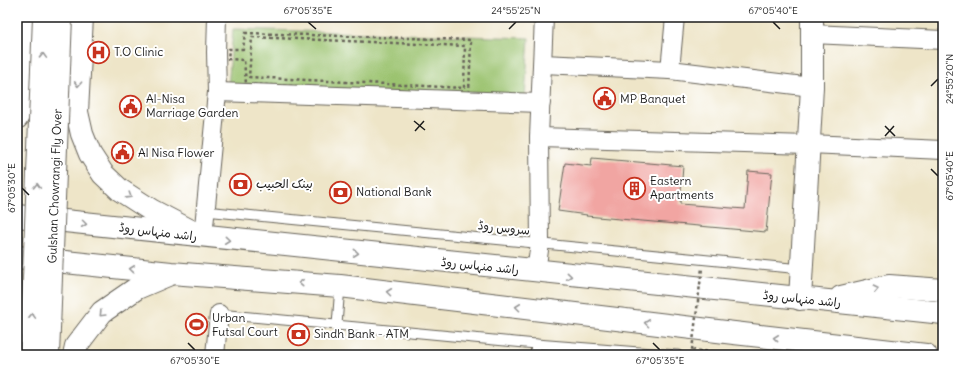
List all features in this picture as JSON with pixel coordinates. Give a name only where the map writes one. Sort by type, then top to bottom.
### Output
[{"type":"main road","points":[[17,30],[23,17]]},
{"type":"main road","points":[[17,118],[25,96],[29,17]]},
{"type":"main road","name":"Gulshan Chowrangi Fly Over","points":[[31,355],[44,17]]},
{"type":"main road","name":"Gulshan Chowrangi Fly Over","points":[[48,355],[61,17]]},
{"type":"main road","points":[[82,17],[77,112],[82,134],[90,154],[103,174],[120,190],[151,210],[203,237]]},
{"type":"main road","points":[[800,299],[812,87],[812,26]]},
{"type":"main road","name":"راشد منہاس روڈ","points":[[17,216],[536,272],[943,313]]},
{"type":"main road","points":[[17,257],[171,273],[340,286],[805,348],[926,355]]},
{"type":"main road","points":[[74,355],[76,346],[102,312],[137,288],[171,273]]},
{"type":"main road","points":[[824,301],[889,286],[943,290]]},
{"type":"street","points":[[203,237],[217,92],[217,17]]},
{"type":"street","points":[[536,272],[540,244],[539,137],[544,17]]},
{"type":"street","points":[[670,70],[675,17]]},
{"type":"street","points":[[812,26],[943,40]]},
{"type":"street","points":[[543,64],[670,70],[812,87]]},
{"type":"street","points":[[217,92],[540,103]]},
{"type":"street","points":[[539,137],[809,144],[943,150]]},
{"type":"street","points":[[215,355],[219,314]]},
{"type":"lane","name":"سروس روڈ","points":[[205,211],[801,269]]},
{"type":"lane","points":[[337,325],[340,286]]},
{"type":"lane","points":[[219,314],[536,344],[678,355]]},
{"type":"lane","points":[[535,355],[536,344]]},
{"type":"path","points":[[244,60],[246,84],[469,92],[471,40],[245,32],[243,49],[229,49],[228,59],[244,60],[250,61]]},
{"type":"path","points":[[252,37],[465,46],[464,88],[249,77],[250,61],[252,37]]},
{"type":"path","points":[[702,268],[692,350],[732,354]]},
{"type":"green space","points":[[233,29],[529,38],[525,97],[228,88]]},
{"type":"building","name":"Eastern Apartments","points":[[592,158],[683,166],[680,204],[745,209],[748,171],[772,173],[766,232],[586,216],[587,215],[558,211],[565,163],[591,166]]},
{"type":"place","name":"T.O Clinic","points":[[99,52]]},
{"type":"place","name":"MP Banquet","points":[[604,99]]},
{"type":"place","name":"Al-Nisa Marriage Garden","points":[[130,106]]},
{"type":"place","name":"Al Nisa Flower","points":[[122,153]]},
{"type":"place","name":"بينک الحبيب","points":[[240,184]]},
{"type":"place","name":"Eastern Apartments","points":[[635,188]]},
{"type":"place","name":"National Bank","points":[[341,192]]},
{"type":"place","name":"Urban Futsal Court","points":[[196,325]]},
{"type":"place","name":"Sindh Bank - ATM","points":[[298,334]]}]
